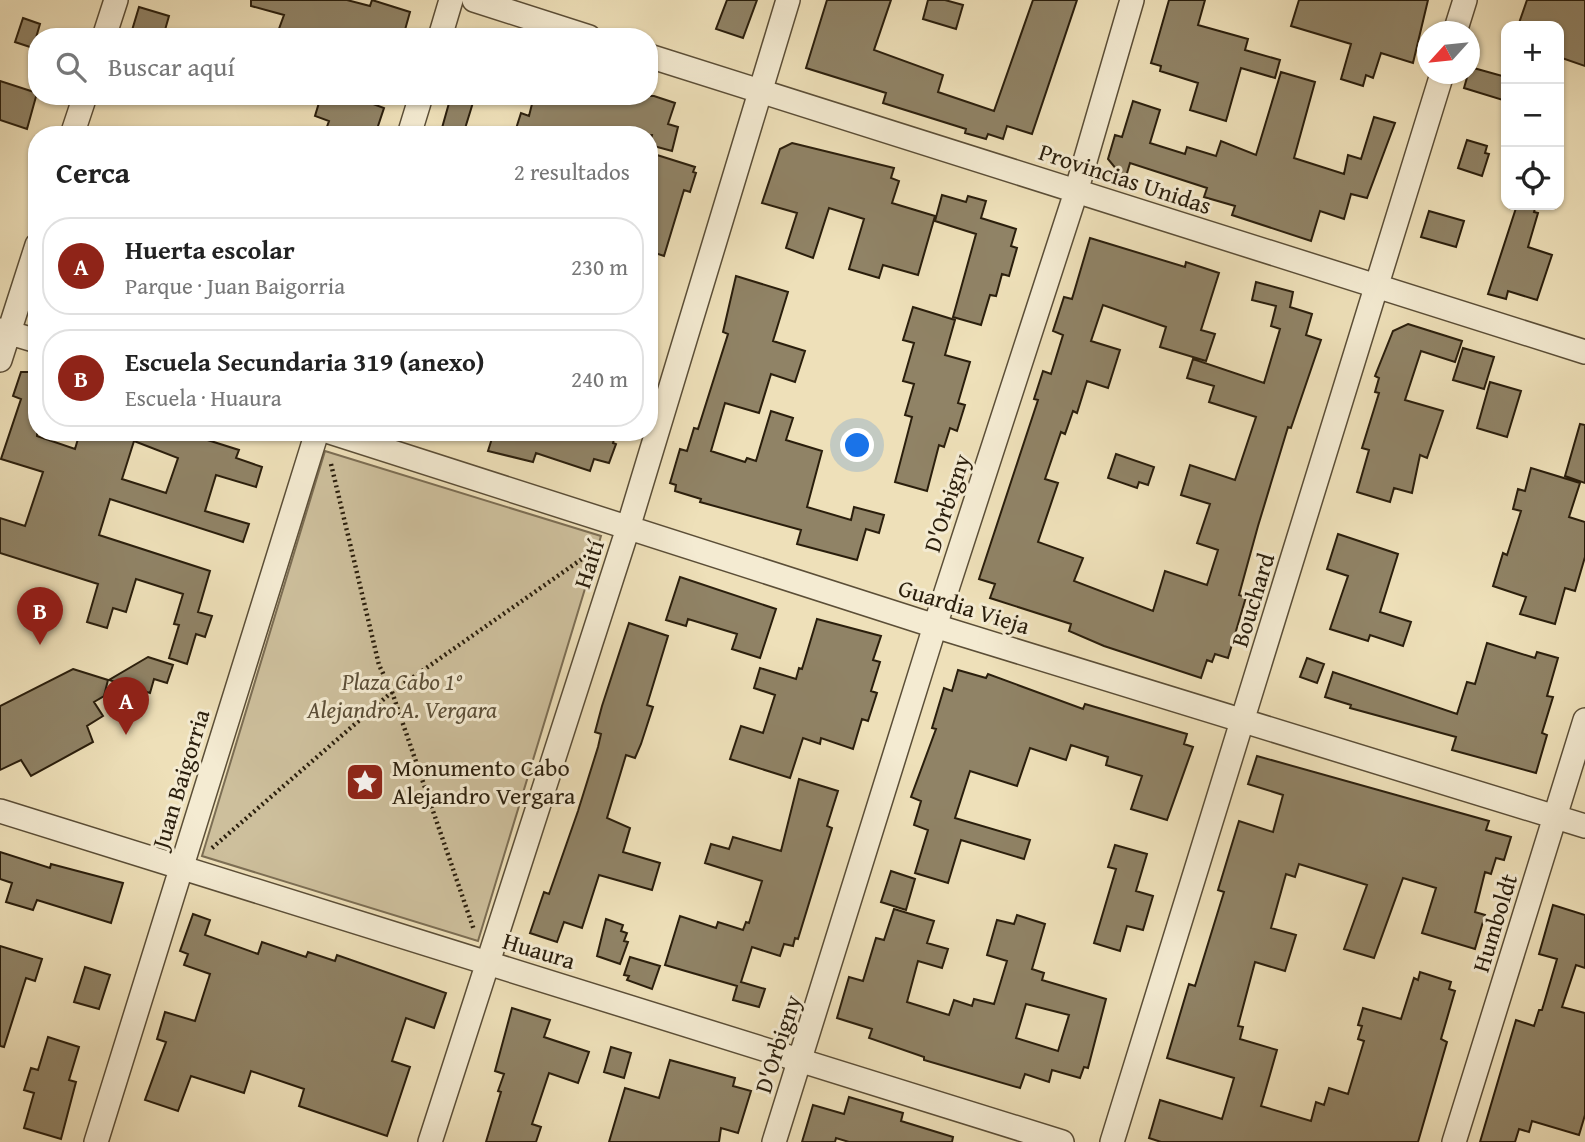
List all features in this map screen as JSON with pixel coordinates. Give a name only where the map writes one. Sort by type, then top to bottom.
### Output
[{"type":"street","points":[[107,28],[116,0]]},
{"type":"street","points":[[443,28],[451,0]]},
{"type":"street","points":[[474,0],[561,28]]},
{"type":"street","name":"Haití","points":[[658,428],[788,0]]},
{"type":"street","name":"D'Orbigny","points":[[774,1142],[935,626],[1076,192],[1132,0]]},
{"type":"street","points":[[1458,21],[1465,0]]},
{"type":"street","name":"Provincias Unidas","points":[[658,59],[1585,352]]},
{"type":"street","name":"Bouchard","points":[[1112,1142],[1439,84]]},
{"type":"street","points":[[75,126],[82,105]]},
{"type":"street","points":[[412,126],[418,105]]},
{"type":"street","points":[[0,360],[4,331],[28,268]]},
{"type":"street","points":[[4,331],[28,338]]},
{"type":"street","name":"Juan Baigorria","points":[[96,1142],[314,441]]},
{"type":"street","name":"Guardia Vieja","points":[[358,441],[935,626],[1585,826]]},
{"type":"street","name":"Haití","points":[[430,1142],[654,441]]},
{"type":"street","name":"Humboldt","points":[[1454,1142],[1585,720]]},
{"type":"street","name":"Huaura","points":[[0,811],[1062,1142]]},
{"type":"path","points":[[328,456],[337,481],[379,665],[392,692],[488,963]]},
{"type":"path","points":[[182,867],[202,856],[392,692],[628,528]]},
{"type":"green space","name":"Plaza Cabo 1° Alejandro A. Vergara","points":[[325,451],[601,536],[478,941],[202,856]]},
{"type":"building","points":[[251,0],[347,0],[370,6],[372,0],[410,12],[406,28],[279,28],[284,15],[251,6]]},
{"type":"building","points":[[727,0],[757,0],[743,38],[716,29]]},
{"type":"building","points":[[827,0],[891,0],[874,50],[943,75],[938,92],[994,111],[1033,0],[1077,0],[1032,134],[1007,126],[1003,139],[988,134],[986,139],[965,133],[966,129],[883,103],[886,93],[806,68]]},
{"type":"building","points":[[928,0],[945,0],[963,5],[956,29],[923,19]]},
{"type":"building","points":[[1169,0],[1205,0],[1198,25],[1248,39],[1245,50],[1280,60],[1275,78],[1241,68],[1226,121],[1190,110],[1198,83],[1160,71],[1161,66],[1151,63]]},
{"type":"building","points":[[1299,0],[1428,0],[1423,21],[1417,21],[1417,46],[1413,63],[1381,53],[1373,78],[1366,75],[1363,86],[1341,79],[1351,44],[1291,26]]},
{"type":"building","points":[[1527,0],[1585,0],[1585,66],[1564,59],[1564,21],[1520,21]]},
{"type":"building","points":[[139,7],[169,16],[166,28],[133,28]]},
{"type":"building","points":[[23,18],[40,24],[39,28],[28,28],[28,46],[15,42]]},
{"type":"building","points":[[1480,70],[1501,76],[1501,99],[1464,88],[1465,84],[1480,84]]},
{"type":"building","points":[[1281,72],[1315,82],[1294,158],[1344,174],[1348,155],[1361,159],[1374,117],[1395,123],[1367,198],[1351,194],[1344,219],[1320,211],[1311,241],[1232,215],[1235,206],[1204,197],[1207,188],[1130,163],[1125,180],[1108,159],[1115,135],[1122,137],[1133,101],[1160,110],[1150,143],[1185,154],[1187,147],[1216,156],[1221,141],[1256,155]]},
{"type":"building","points":[[0,81],[28,90],[28,105],[34,105],[27,129],[0,120]]},
{"type":"building","points":[[658,97],[675,103],[668,124],[678,127],[672,151],[658,147],[658,126],[517,126],[521,113],[529,116],[532,105],[658,105]]},
{"type":"building","points":[[318,105],[376,105],[384,108],[378,126],[327,126],[329,121],[315,116]]},
{"type":"building","points":[[448,105],[472,105],[466,126],[443,126]]},
{"type":"building","points":[[1467,140],[1487,146],[1485,153],[1489,154],[1482,176],[1458,168]]},
{"type":"building","points":[[792,143],[894,168],[891,178],[899,181],[892,203],[935,216],[918,275],[883,265],[879,278],[849,269],[864,219],[829,208],[813,258],[786,248],[797,213],[762,203],[780,149]]},
{"type":"building","points":[[658,155],[695,167],[693,172],[696,173],[690,192],[684,190],[664,256],[658,254]]},
{"type":"building","points":[[942,195],[966,202],[968,196],[986,201],[981,218],[1016,229],[1011,246],[1017,248],[1009,276],[1002,274],[996,296],[990,295],[981,325],[953,317],[976,234],[935,221]]},
{"type":"building","points":[[1515,210],[1535,210],[1538,213],[1528,247],[1552,255],[1537,300],[1508,291],[1506,299],[1488,294]]},
{"type":"building","points":[[1429,211],[1464,221],[1456,247],[1421,237]]},
{"type":"building","points":[[1090,238],[1185,267],[1186,262],[1219,273],[1201,330],[1215,334],[1206,361],[1160,347],[1166,327],[1103,305],[1091,341],[1120,350],[1108,388],[1087,381],[1077,413],[1073,411],[1065,434],[1061,432],[1045,479],[1058,483],[1038,542],[1083,558],[1074,581],[1153,611],[1165,571],[1207,585],[1218,550],[1197,543],[1210,504],[1181,495],[1190,465],[1235,480],[1256,417],[1209,402],[1214,386],[1187,378],[1193,359],[1264,383],[1280,329],[1271,326],[1276,306],[1252,300],[1256,282],[1293,292],[1290,307],[1312,314],[1306,335],[1321,340],[1291,428],[1288,427],[1258,526],[1239,595],[1246,597],[1228,658],[1215,654],[1212,662],[1207,660],[1201,678],[1104,646],[1069,631],[1071,624],[990,598],[995,584],[979,579],[1038,400],[1034,399],[1043,371],[1051,374],[1063,335],[1053,331],[1064,297],[1072,299]]},
{"type":"building","points":[[736,276],[788,292],[773,341],[805,351],[795,382],[771,374],[759,413],[725,403],[711,451],[745,462],[747,458],[756,461],[771,411],[793,418],[786,440],[822,451],[807,507],[851,520],[854,507],[884,515],[879,533],[866,529],[857,560],[797,544],[801,530],[700,502],[701,499],[675,491],[676,485],[670,483],[680,449],[687,451],[694,428],[698,429],[728,334],[723,332]]},
{"type":"building","points":[[913,307],[955,320],[945,355],[970,362],[958,403],[965,405],[957,431],[950,428],[944,447],[939,445],[927,491],[895,482],[912,417],[905,415],[914,384],[903,381],[914,343],[903,340]]},
{"type":"building","points":[[1408,324],[1462,341],[1455,362],[1421,351],[1405,400],[1443,411],[1427,458],[1420,455],[1412,493],[1394,488],[1390,502],[1357,492],[1369,450],[1362,448],[1379,393],[1375,392],[1379,378],[1375,376],[1393,331]]},
{"type":"building","points":[[1463,348],[1494,357],[1484,389],[1453,380]]},
{"type":"building","points":[[21,372],[28,372],[28,441],[52,441],[75,449],[77,441],[134,441],[211,441],[239,450],[236,458],[262,467],[256,487],[216,475],[205,511],[249,524],[243,542],[110,499],[99,535],[210,571],[198,612],[212,616],[205,637],[196,634],[187,664],[169,658],[179,625],[174,624],[183,594],[136,579],[126,612],[113,608],[107,628],[87,622],[98,584],[0,553],[0,518],[25,526],[43,472],[1,459],[21,399],[13,396]],"holes":[[[134,441],[178,458],[166,493],[122,479]]]},
{"type":"building","points":[[1490,382],[1521,391],[1507,437],[1477,428]]},
{"type":"building","points":[[1580,424],[1585,425],[1585,483],[1565,476]]},
{"type":"building","points":[[491,441],[614,441],[616,444],[609,463],[594,459],[590,471],[536,453],[533,462],[488,451]]},
{"type":"building","points":[[1116,454],[1154,467],[1148,485],[1139,482],[1137,488],[1108,478]]},
{"type":"building","points":[[1531,468],[1580,483],[1569,517],[1585,522],[1585,557],[1575,591],[1565,588],[1555,624],[1520,614],[1526,597],[1493,586],[1503,553],[1507,555],[1521,511],[1513,509],[1518,489],[1525,491]]},
{"type":"building","points":[[1338,534],[1398,554],[1380,612],[1411,622],[1403,646],[1370,635],[1368,641],[1330,629],[1348,576],[1327,569]]},
{"type":"building","points":[[680,577],[776,609],[760,658],[732,649],[737,634],[688,619],[686,626],[666,620]]},
{"type":"building","points":[[817,619],[881,636],[873,660],[880,662],[871,691],[877,693],[868,721],[862,719],[853,749],[821,738],[820,744],[803,738],[790,778],[730,759],[741,726],[763,733],[775,695],[754,688],[760,668],[796,679],[799,668],[802,669]]},
{"type":"building","points":[[629,623],[668,636],[647,705],[653,707],[641,744],[635,758],[626,755],[607,818],[630,828],[623,852],[660,863],[652,890],[599,875],[582,928],[564,922],[557,942],[530,933],[544,892],[549,894],[578,811],[601,734],[595,732],[602,706]]},
{"type":"building","points":[[1487,643],[1535,658],[1537,652],[1558,658],[1547,696],[1553,697],[1542,733],[1547,735],[1536,773],[1452,750],[1456,737],[1350,708],[1351,705],[1325,697],[1333,672],[1457,714],[1467,682],[1475,684]]},
{"type":"building","points":[[148,657],[173,665],[167,683],[154,679],[150,693],[109,680]]},
{"type":"building","points":[[1307,658],[1324,664],[1317,683],[1300,677]]},
{"type":"building","points":[[73,669],[108,680],[104,696],[94,702],[103,716],[87,726],[93,742],[31,776],[21,760],[0,770],[0,706]]},
{"type":"building","points":[[958,670],[986,678],[988,674],[1083,709],[1085,704],[1187,734],[1184,744],[1193,747],[1167,820],[1131,809],[1142,776],[1106,765],[1108,757],[1071,745],[1066,760],[1030,748],[1017,786],[970,771],[955,818],[1030,840],[1024,859],[961,840],[948,883],[915,873],[928,830],[914,825],[921,801],[911,797],[936,729],[932,728],[944,688],[952,691]]},
{"type":"building","points":[[1257,756],[1489,821],[1486,830],[1511,837],[1504,860],[1496,858],[1491,874],[1485,872],[1475,912],[1485,915],[1475,949],[1422,933],[1436,888],[1403,878],[1374,958],[1344,949],[1367,885],[1299,864],[1295,877],[1286,874],[1271,928],[1296,935],[1285,971],[1255,962],[1238,1026],[1243,1027],[1240,1039],[1277,1050],[1261,1106],[1311,1121],[1316,1102],[1324,1105],[1329,1088],[1348,1094],[1364,1041],[1358,1039],[1362,1026],[1358,1025],[1363,1008],[1401,1019],[1414,978],[1418,980],[1420,972],[1451,982],[1449,989],[1455,991],[1441,1039],[1447,1042],[1418,1142],[1161,1142],[1149,1138],[1160,1100],[1222,1119],[1234,1078],[1167,1058],[1189,984],[1195,986],[1224,892],[1218,890],[1239,821],[1273,832],[1283,795],[1248,784]]},
{"type":"building","points":[[799,779],[838,791],[827,826],[832,828],[798,939],[795,938],[793,946],[784,944],[780,956],[752,947],[741,982],[765,989],[759,1007],[733,1000],[737,986],[665,965],[680,916],[716,928],[718,922],[743,930],[746,922],[749,923],[762,881],[705,863],[711,844],[729,849],[733,837],[781,851]]},
{"type":"building","points":[[1115,845],[1147,854],[1136,891],[1153,896],[1143,930],[1127,926],[1120,951],[1094,943],[1116,869],[1108,867]]},
{"type":"building","points":[[0,852],[50,868],[51,864],[123,883],[111,923],[37,900],[33,910],[6,902],[12,883],[0,879]]},
{"type":"building","points":[[891,871],[915,879],[906,910],[881,902]]},
{"type":"building","points":[[1553,905],[1585,915],[1585,968],[1576,965],[1562,1007],[1585,1013],[1585,1115],[1579,1135],[1532,1121],[1529,1132],[1519,1129],[1515,1142],[1480,1142],[1516,1020],[1534,1026],[1539,1010],[1542,1010],[1557,959],[1539,954]]},
{"type":"building","points":[[894,909],[934,921],[927,943],[948,949],[942,968],[918,961],[907,1002],[949,1015],[954,1000],[972,1006],[974,999],[994,1004],[1007,961],[987,955],[997,920],[1014,924],[1017,915],[1045,924],[1032,969],[1044,973],[1042,980],[1106,999],[1088,1068],[1084,1067],[1080,1078],[1052,1070],[1049,1082],[1025,1074],[1020,1088],[924,1060],[924,1057],[869,1038],[872,1029],[837,1018],[849,977],[863,981],[876,938],[884,940]],"holes":[[[1026,1004],[1069,1015],[1058,1051],[1016,1038]]]},
{"type":"building","points":[[193,914],[210,920],[205,935],[258,954],[262,942],[306,957],[308,952],[335,961],[337,955],[446,993],[434,1028],[406,1018],[392,1061],[410,1067],[387,1136],[299,1106],[304,1089],[251,1071],[244,1093],[191,1076],[178,1111],[145,1100],[166,1042],[157,1039],[165,1012],[195,1021],[210,974],[184,965],[188,954],[180,951]]},
{"type":"building","points":[[606,919],[623,925],[621,931],[627,933],[624,941],[628,942],[620,964],[597,956]]},
{"type":"building","points":[[0,946],[42,959],[35,981],[26,978],[4,1047],[0,1046]]},
{"type":"building","points":[[630,957],[660,966],[652,989],[627,980],[629,976],[624,975]]},
{"type":"building","points":[[85,967],[110,975],[99,1009],[74,1002]]},
{"type":"building","points":[[512,1008],[550,1020],[544,1037],[589,1052],[578,1083],[549,1073],[532,1124],[541,1127],[536,1142],[486,1142],[501,1092],[498,1091],[504,1074],[495,1071]]},
{"type":"building","points":[[48,1037],[79,1047],[69,1080],[76,1082],[61,1139],[24,1128],[34,1093],[24,1090],[31,1068],[38,1070]]},
{"type":"building","points":[[611,1047],[631,1053],[624,1078],[604,1072]]},
{"type":"building","points":[[670,1060],[735,1078],[733,1086],[751,1091],[738,1133],[721,1128],[719,1142],[609,1142],[625,1088],[659,1098]]},
{"type":"building","points":[[849,1097],[903,1113],[901,1121],[953,1137],[952,1142],[849,1142],[836,1138],[835,1142],[802,1142],[813,1105],[844,1114]]},
{"type":"place","name":"Escuela Secundaria 319 (anexo)","points":[[40,645]]},
{"type":"place","name":"Huerta escolar","points":[[126,735]]},
{"type":"place","name":"Monumento Cabo Alejandro Vergara","points":[[365,782]]}]
